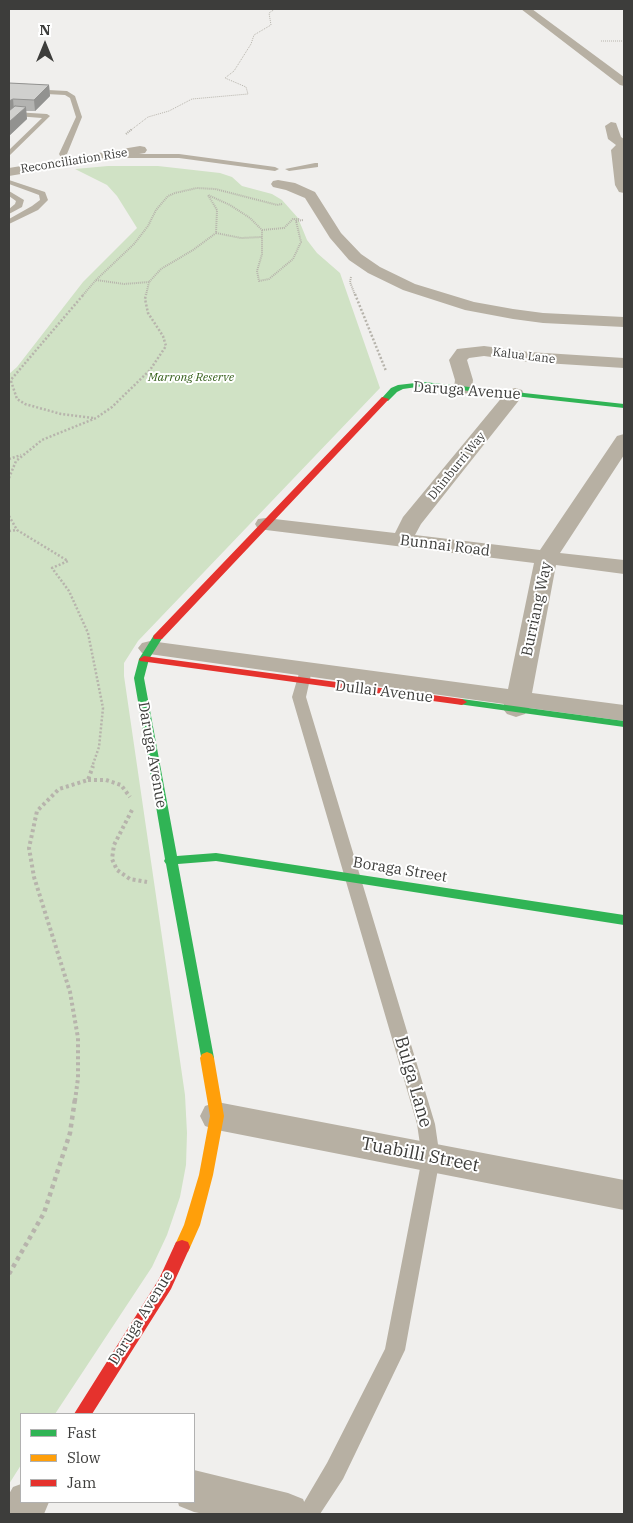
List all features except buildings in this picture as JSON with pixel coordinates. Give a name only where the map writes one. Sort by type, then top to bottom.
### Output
[{"type":"street","points":[[526,9],[624,82]]},
{"type":"street","points":[[611,126],[615,139],[624,145],[618,150],[624,196]]},
{"type":"street","name":"Reconciliation Rise","points":[[9,174],[140,150]]},
{"type":"street","points":[[310,195],[310,190],[292,173],[264,172],[260,177],[265,181],[290,186],[310,195],[319,206],[336,235],[355,258],[374,270],[409,287],[471,306],[513,314],[599,322],[624,322]]},
{"type":"street","points":[[278,184],[292,183],[292,173]]},
{"type":"street","name":"Kalua Lane","points":[[463,389],[464,380],[458,360],[464,352],[484,351],[537,358],[624,363]]},
{"type":"street","name":"Daruga Avenue","points":[[83,1413],[165,1284],[192,1225],[206,1175],[217,1116],[138,678],[147,653],[161,632],[394,390],[424,384],[624,406]]},
{"type":"street","name":"Dhinburri Way","points":[[402,540],[411,522],[515,394]]},
{"type":"street","name":"Burriang Way","points":[[518,704],[546,558],[624,440]]},
{"type":"street","name":"Bunnai Road","points":[[266,524],[624,567]]},
{"type":"street","name":"Dullai Avenue","points":[[147,653],[518,704],[624,713]]},
{"type":"street","name":"Dullai Avenue","points":[[518,704],[624,724]]},
{"type":"street","name":"Boraga Street","points":[[170,861],[216,857],[624,920]]},
{"type":"street","name":"Tuabilli Street","points":[[217,1116],[624,1195]]},
{"type":"street","points":[[195,1491],[288,1514]]},
{"type":"street","points":[[20,1514],[27,1503]]},
{"type":"lane","points":[[9,90],[67,93],[73,97],[80,117],[62,154],[67,162]]},
{"type":"lane","points":[[9,120],[14,114],[47,116],[9,154]]},
{"type":"lane","points":[[110,156],[154,154],[179,156],[292,173]]},
{"type":"lane","points":[[110,156],[140,156],[197,161],[233,167],[260,177]]},
{"type":"lane","points":[[9,174],[42,194],[44,200],[35,208],[9,222]]},
{"type":"lane","points":[[9,194],[20,200],[19,205],[9,212]]},
{"type":"lane","name":"Bulga Lane","points":[[305,675],[299,697],[426,1124],[431,1158],[395,1350],[334,1472],[308,1514]]},
{"type":"path","points":[[126,139],[124,136],[128,132],[148,117],[170,111],[192,99],[248,94],[246,87],[226,78],[234,71],[251,44],[254,35],[271,25],[269,13],[275,9]]},
{"type":"path","points":[[202,188],[217,210],[216,233]]},
{"type":"path","points":[[96,418],[61,414],[26,404],[17,399],[12,391],[10,381],[96,280],[134,244],[148,226],[156,210],[168,196],[186,190],[202,188],[215,189],[277,205],[285,204]]},
{"type":"path","points":[[208,195],[237,209],[262,230],[262,254],[257,271],[258,281],[269,279],[293,259],[301,242],[296,221],[303,220],[293,219],[284,228],[262,230]]},
{"type":"path","points":[[9,478],[16,460],[42,440],[96,418],[112,407],[150,370],[166,346],[163,336],[148,313],[145,299],[149,282],[162,269],[216,233],[241,238],[262,237]]},
{"type":"path","points":[[354,275],[351,276],[350,282],[394,390]]},
{"type":"path","points":[[96,280],[124,284],[149,282]]},
{"type":"path","points":[[9,459],[24,454]]},
{"type":"path","points":[[9,516],[18,530],[68,561],[52,568],[66,586],[80,612],[88,633],[103,708],[99,747],[88,780]]},
{"type":"path","points":[[9,531],[18,530]]},
{"type":"path","points":[[9,1274],[44,1213],[70,1133],[78,1078],[78,1038],[70,992],[34,876],[29,848],[37,811],[58,789],[88,780],[106,780],[121,785],[128,792],[133,804],[132,815],[114,845],[112,859],[116,870],[130,879],[150,883]]},
{"type":"green space","name":"Marrong Reserve","points":[[108,166],[158,166],[220,173],[232,177],[242,186],[272,194],[282,200],[298,218],[307,240],[317,253],[340,273],[380,388],[138,641],[124,663],[124,676],[185,1095],[186,1165],[180,1197],[167,1235],[152,1267],[56,1413],[20,1413],[20,1467],[9,1484],[9,374],[17,367],[83,282],[137,228],[117,196],[107,185],[75,169]]},
{"type":"traffic: fast","points":[[385,399],[394,390],[401,387],[424,384],[624,406]]},
{"type":"traffic: fast","points":[[158,637],[144,659],[139,678],[207,1058]]},
{"type":"traffic: fast","points":[[462,702],[624,724]]},
{"type":"traffic: fast","points":[[170,861],[216,857],[624,920]]},
{"type":"traffic: slow","points":[[182,1247],[192,1225],[206,1175],[217,1116],[207,1058]]},
{"type":"traffic: jam","points":[[158,637],[385,399]]},
{"type":"traffic: jam","points":[[144,659],[462,702]]},
{"type":"traffic: jam","points":[[83,1413],[165,1284],[182,1247]]}]
